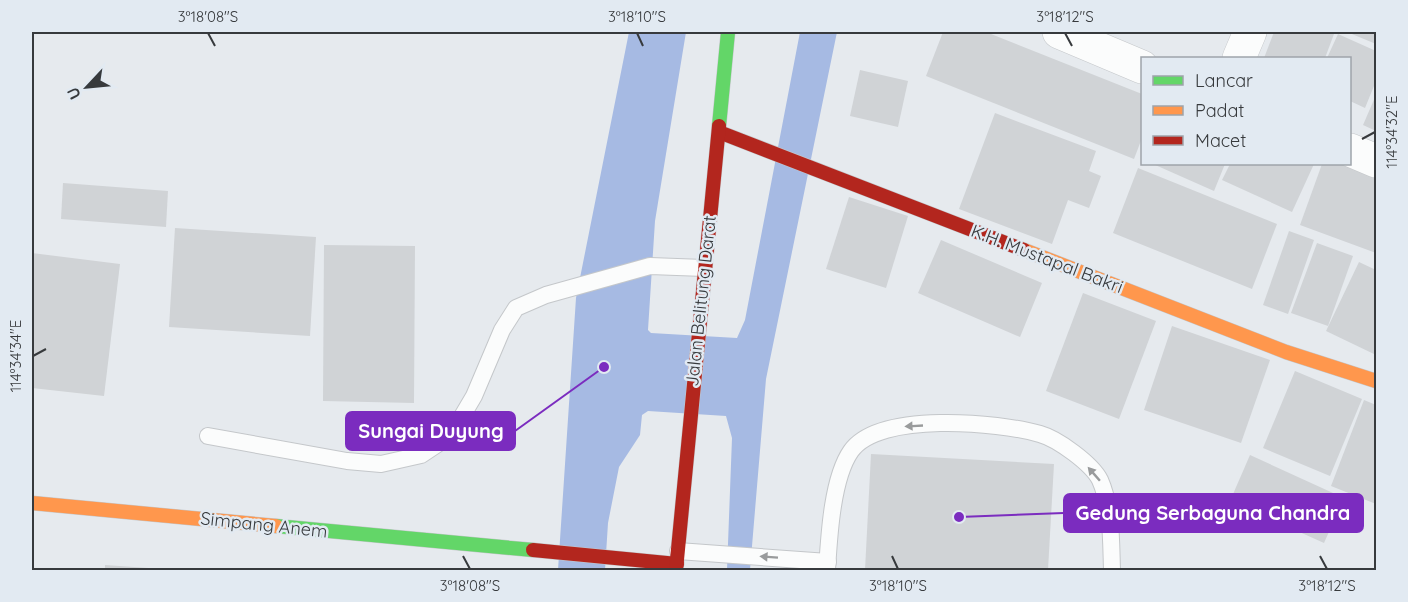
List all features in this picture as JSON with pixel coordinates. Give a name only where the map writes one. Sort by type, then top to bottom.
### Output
[{"type":"street","name":"Jalan Belitung Darat","points":[[677,562],[728,32]]},
{"type":"street","points":[[1059,32],[1141,66]]},
{"type":"street","points":[[1239,57],[1250,32]]},
{"type":"street","name":"K.H. Mustapal Bakri","points":[[719,132],[1286,352],[1377,381]]},
{"type":"street","points":[[1351,150],[1377,161]]},
{"type":"street","name":"Simpang Anem","points":[[32,503],[616,559],[677,562]]},
{"type":"lane","points":[[208,436],[347,461],[381,464],[421,455],[451,435],[474,396],[502,330],[516,308],[546,295],[650,266],[704,268]]},
{"type":"lane","points":[[677,562],[827,566],[838,480],[852,450],[872,434],[894,427],[952,424],[987,426],[1040,434],[1065,444],[1100,479],[1111,528],[1112,570]]},
{"type":"water","points":[[629,32],[686,32],[655,221],[648,330],[651,333],[737,338],[745,320],[800,32],[837,32],[766,379],[750,570],[727,570],[732,438],[726,416],[648,411],[642,415],[640,435],[619,467],[608,523],[605,570],[558,570],[576,298]]},
{"type":"building","points":[[943,32],[986,32],[1141,94],[1141,141],[1134,159],[926,76]]},
{"type":"building","points":[[1274,32],[1329,32],[1334,34],[1325,57],[1264,57]]},
{"type":"building","points":[[1347,32],[1376,32],[1376,44]]},
{"type":"building","points":[[1338,34],[1376,51],[1376,81],[1365,108],[1351,101],[1351,57],[1327,57]]},
{"type":"building","points":[[860,70],[908,81],[898,127],[850,116]]},
{"type":"building","points":[[1376,95],[1376,131],[1363,125]]},
{"type":"building","points":[[995,113],[1096,151],[1089,171],[1101,176],[1089,208],[1068,200],[1052,244],[959,209]]},
{"type":"building","points":[[1351,164],[1376,173],[1376,253],[1300,225],[1322,165]]},
{"type":"building","points":[[1155,165],[1225,165],[1214,191]]},
{"type":"building","points":[[1230,165],[1314,165],[1292,212],[1222,180]]},
{"type":"building","points":[[1138,168],[1277,224],[1252,289],[1113,233]]},
{"type":"building","points":[[63,183],[168,191],[166,227],[61,219]]},
{"type":"building","points":[[849,197],[908,216],[886,288],[826,269]]},
{"type":"building","points":[[175,228],[316,237],[310,336],[169,327]]},
{"type":"building","points":[[1289,231],[1314,240],[1288,314],[1263,305]]},
{"type":"building","points":[[941,240],[1042,283],[1020,337],[918,293]]},
{"type":"building","points":[[1317,243],[1353,256],[1328,326],[1291,313]]},
{"type":"building","points":[[324,245],[415,246],[414,403],[323,401]]},
{"type":"building","points":[[32,253],[120,264],[104,396],[32,388]]},
{"type":"building","points":[[1359,262],[1376,270],[1376,355],[1326,331]]},
{"type":"building","points":[[1083,293],[1156,321],[1119,419],[1046,391]]},
{"type":"building","points":[[1172,326],[1270,360],[1241,443],[1144,410]]},
{"type":"building","points":[[1295,371],[1362,399],[1330,476],[1263,448]]},
{"type":"building","points":[[1364,400],[1376,405],[1376,504],[1331,486]]},
{"type":"building","points":[[871,454],[1054,464],[1048,570],[865,570]]},
{"type":"building","points":[[1250,455],[1344,498],[1324,543],[1230,501]]},
{"type":"building","points":[[105,565],[163,569],[163,570],[105,570]]},
{"type":"traffic: fast","points":[[719,126],[728,32]]},
{"type":"traffic: fast","points":[[276,526],[533,550]]},
{"type":"traffic: slow","points":[[1024,250],[1286,352],[1376,381]]},
{"type":"traffic: slow","points":[[32,503],[276,526]]},
{"type":"traffic: jam","points":[[676,570],[719,126]]},
{"type":"traffic: jam","points":[[719,132],[1024,250]]},
{"type":"traffic: jam","points":[[533,550],[677,564]]},
{"type":"place","name":"Sungai Duyung","points":[[604,367]]},
{"type":"place","name":"Gedung Serbaguna Chandra","points":[[959,517]]}]
